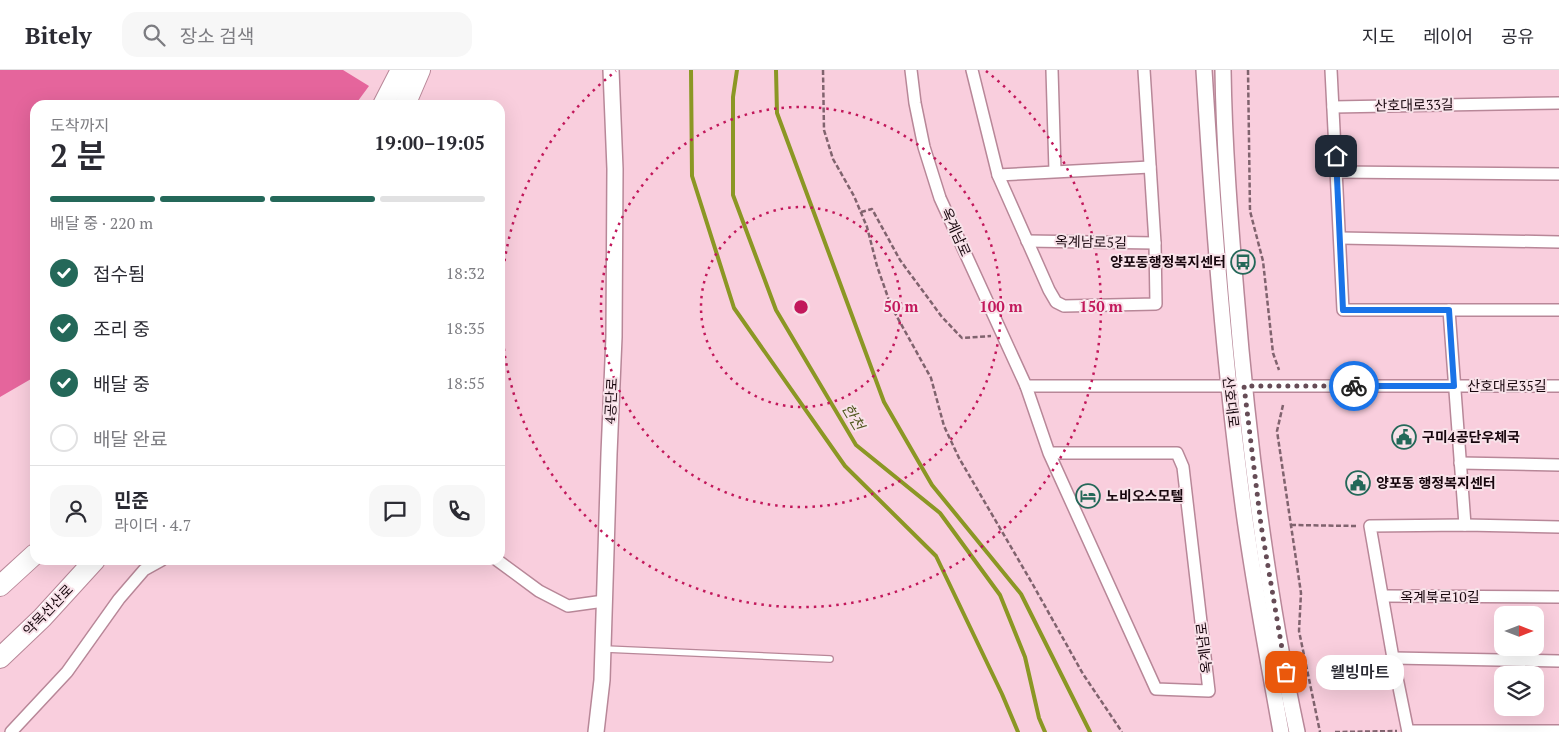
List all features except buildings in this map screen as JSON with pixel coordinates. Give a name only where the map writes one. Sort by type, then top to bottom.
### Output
[{"type":"highway","points":[[386,100],[401,70]]},
{"type":"highway","points":[[407,100],[420,70]]},
{"type":"highway","points":[[0,586],[30,559]]},
{"type":"highway","name":"약목선산로","points":[[0,658],[42,618],[90,565]]},
{"type":"street","name":"4공단로","points":[[596,732],[602,680],[614,328],[615,169],[610,70]]},
{"type":"street","name":"옥계남로","points":[[912,70],[915,103],[924,147],[940,198],[1026,386],[1050,452],[1156,689],[1209,691],[1183,467],[1177,453],[1050,452]]},
{"type":"street","points":[[972,70],[998,175],[1049,290],[1056,302],[1064,306],[1156,304],[1155,243],[1144,70]]},
{"type":"street","points":[[1052,70],[1055,171]]},
{"type":"street","name":"산호대로","points":[[1204,70],[1228,386],[1244,512],[1281,732]]},
{"type":"street","name":"산호대로","points":[[1223,70],[1223,109],[1244,386],[1261,525],[1297,732]]},
{"type":"street","points":[[1331,70],[1343,310],[1559,310]]},
{"type":"street","name":"산호대로33길","points":[[1333,107],[1559,103]]},
{"type":"street","points":[[998,175],[1150,167]]},
{"type":"street","points":[[1336,172],[1559,174]]},
{"type":"street","points":[[1340,238],[1559,242]]},
{"type":"street","name":"옥계남로5길","points":[[1027,241],[1155,243]]},
{"type":"street","points":[[1449,310],[1454,386]]},
{"type":"street","points":[[1026,386],[1244,386]]},
{"type":"street","name":"산호대로35길","points":[[1244,386],[1559,386]]},
{"type":"street","name":"산호대로35길","points":[[1454,386],[1465,525]]},
{"type":"street","points":[[1460,463],[1559,465]]},
{"type":"street","points":[[1383,596],[1370,526],[1465,525],[1559,527]]},
{"type":"street","points":[[11,732],[67,672],[119,599],[144,570],[153,565]]},
{"type":"street","points":[[504,565],[539,591],[568,606],[604,601]]},
{"type":"street","name":"옥계북로10길","points":[[1408,731],[1383,596],[1559,598]]},
{"type":"street","points":[[1393,658],[1559,662]]},
{"type":"street","points":[[1408,731],[1559,731]]},
{"type":"lane","points":[[603,649],[830,659]]},
{"type":"path","points":[[823,70],[824,130],[833,159],[854,196],[867,227],[890,306],[931,378],[944,426],[959,458],[990,514],[1032,582],[1083,674],[1122,732]]},
{"type":"path","points":[[1248,70],[1250,210],[1263,262],[1273,353],[1278,370]]},
{"type":"path","points":[[861,212],[872,209],[900,260],[942,317],[962,338],[1003,336]]},
{"type":"path","points":[[1283,405],[1276,431],[1301,594],[1299,631],[1320,732]]},
{"type":"path","points":[[1290,525],[1370,526]]},
{"type":"path","points":[[1335,732],[1408,731]]},
{"type":"shaded area","points":[[0,70],[343,70],[369,86],[359,100],[30,100],[30,380],[0,397]]},
{"type":"waterway","points":[[691,70],[692,176],[734,308],[845,466],[936,556],[1002,694],[1018,732]]},
{"type":"waterway","name":"한천","points":[[737,70],[733,97],[733,195],[776,310],[856,445],[940,513],[1000,595],[1025,657],[1039,718],[1045,732]]},
{"type":"waterway","points":[[776,70],[777,113],[884,402],[932,485],[1021,594],[1090,732]]},
{"type":"way so far","points":[[1286,672],[1261,525],[1244,386],[1354,386]]},
{"type":"place","name":"양포동행정복지센터","points":[[1243,262]]},
{"type":"place","name":"구미4공단우체국","points":[[1404,437]]},
{"type":"place","name":"양포동 행정복지센터","points":[[1358,483]]},
{"type":"place","name":"노비오스모텔","points":[[1088,496]]},
{"type":"place","name":"웰빙마트","points":[[1286,672]]},
{"type":"route","points":[[1336,156],[1343,310],[1449,310],[1454,386],[1354,386]]}]
